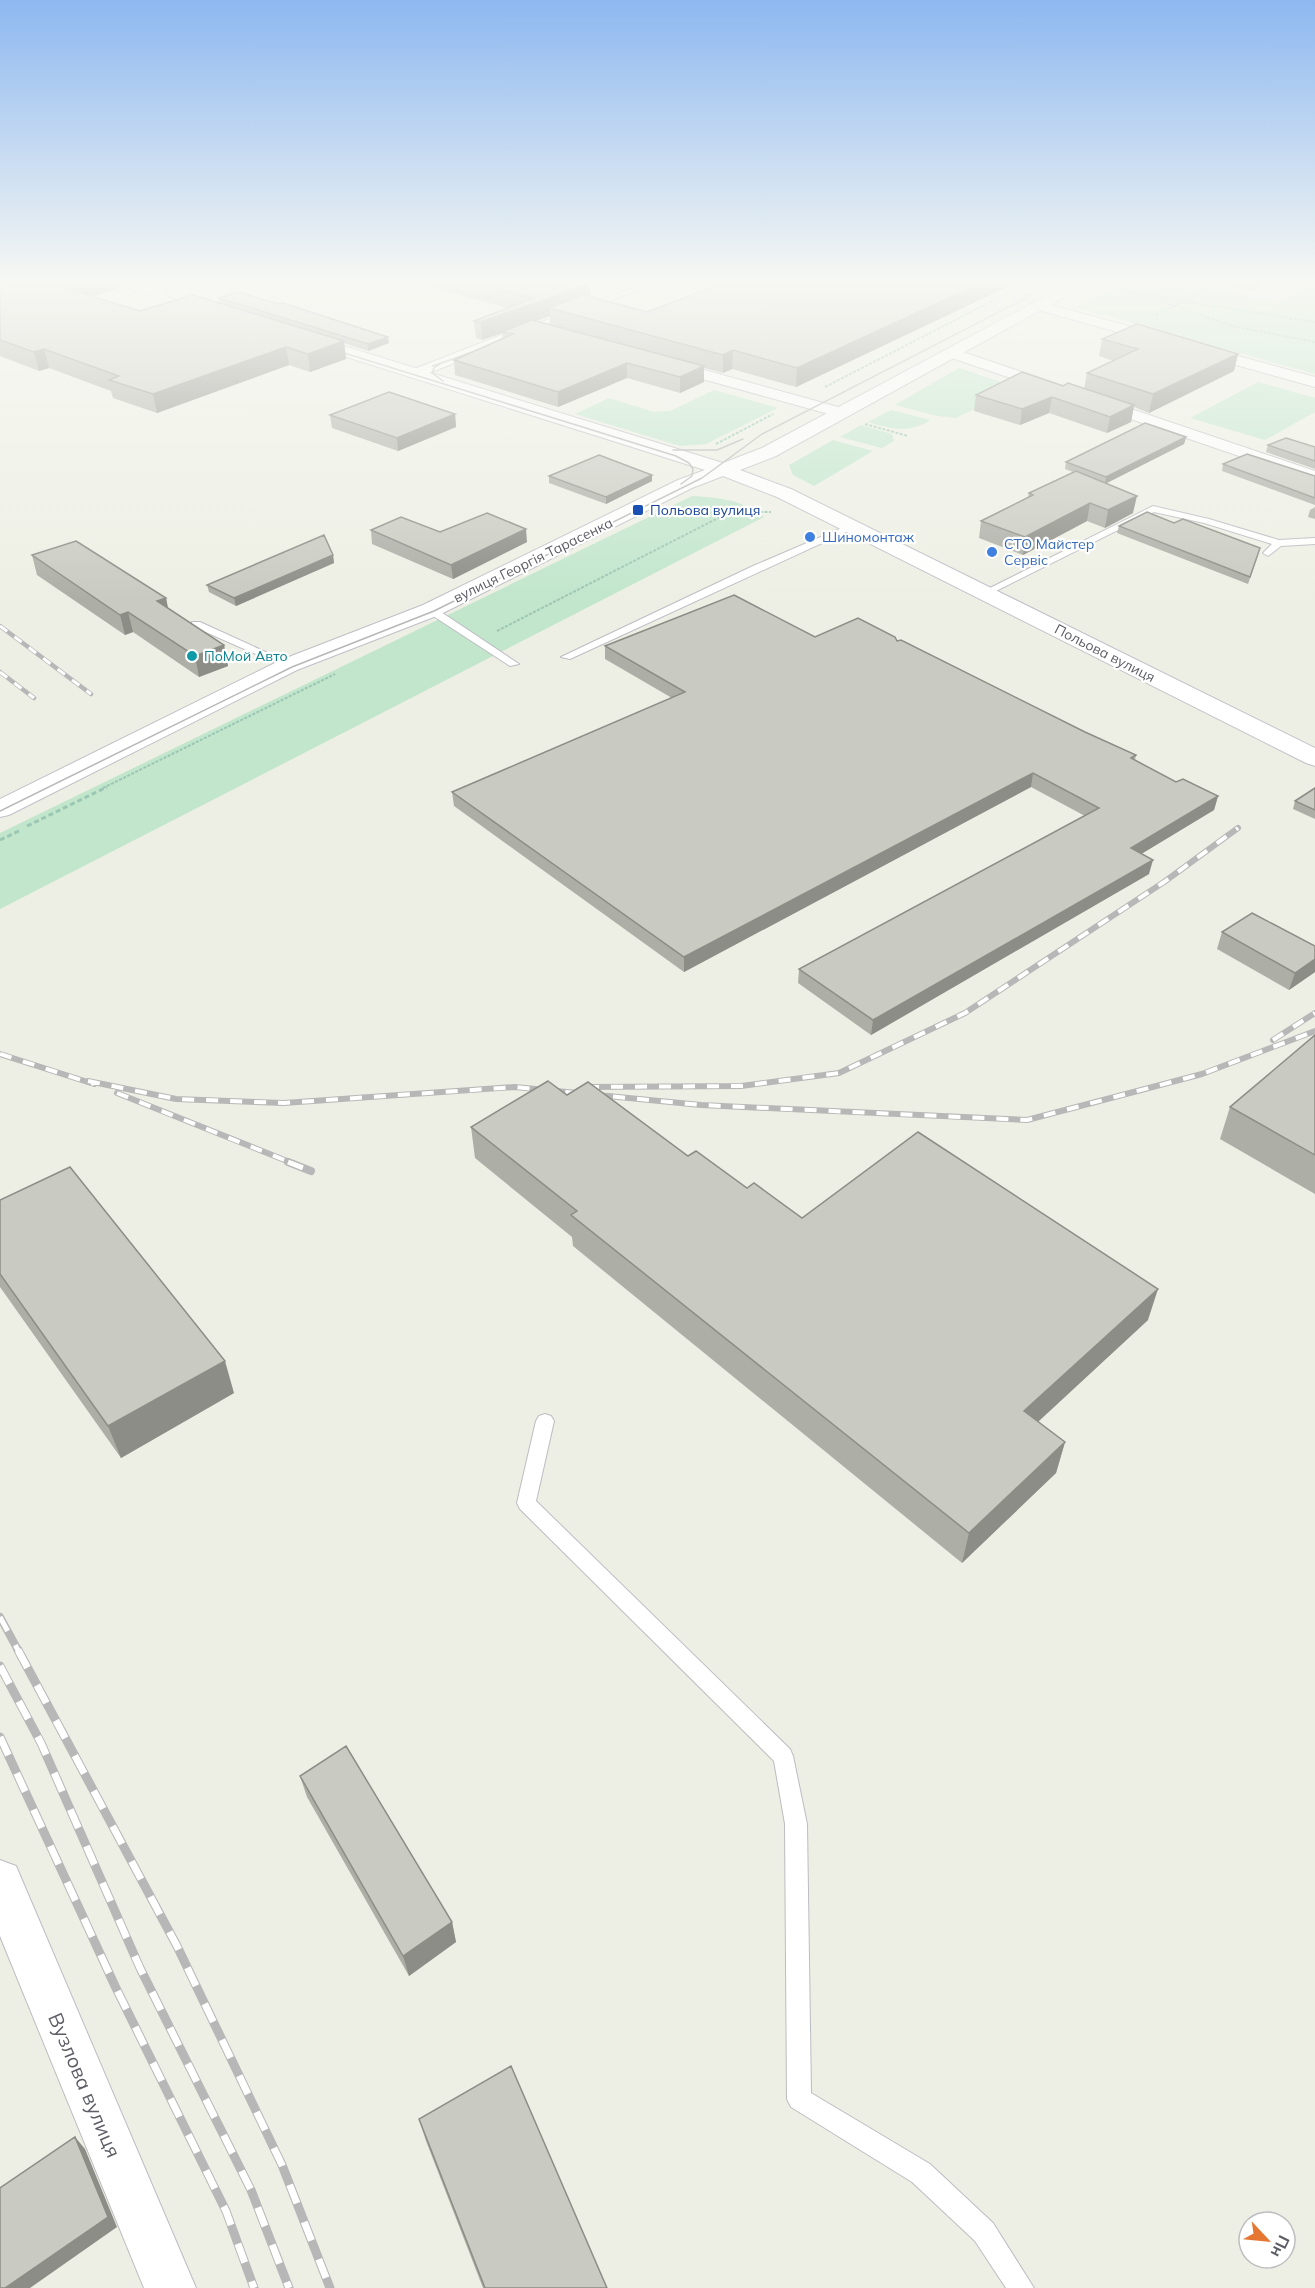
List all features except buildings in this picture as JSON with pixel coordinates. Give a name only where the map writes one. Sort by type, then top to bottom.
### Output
[{"type":"main road","name":"Польова вулиця","points":[[452,386],[723,469],[784,493],[1313,754]]},
{"type":"main road","name":"вулиця Георгія Тарасенка","points":[[0,809],[289,665],[431,610],[686,484],[769,452],[849,417],[899,386]]},
{"type":"street","points":[[739,386],[849,417]]},
{"type":"street","points":[[1047,386],[1315,477]]},
{"type":"street","name":"Вузлова вулиця","points":[[0,1882],[170,2288]]},
{"type":"lane","points":[[985,593],[1153,509],[1206,521],[1278,543],[1315,541]]},
{"type":"lane","points":[[566,657],[756,567],[854,526]]},
{"type":"lane","points":[[1268,553],[1278,543]]},
{"type":"lane","points":[[431,610],[514,664]]},
{"type":"lane","points":[[196,624],[289,665]]},
{"type":"lane","points":[[545,1421],[526,1503],[783,1756],[796,1824],[800,2099],[921,2173],[984,2232],[1021,2288]]},
{"type":"path","points":[[849,417],[908,436]]},
{"type":"path","points":[[676,513],[772,512]]},
{"type":"path","points":[[480,640],[726,514]]},
{"type":"path","points":[[0,840],[338,673]]},
{"type":"green space","points":[[928,386],[1011,386],[1018,388],[956,418],[937,416],[895,405]]},
{"type":"green space","points":[[1251,386],[1271,386],[1315,398],[1315,412],[1265,440],[1190,418]]},
{"type":"green space","points":[[714,390],[778,408],[706,444],[680,446],[575,414],[609,398],[654,412],[670,411]]},
{"type":"green space","points":[[891,410],[931,420],[907,429],[885,427],[868,422]]},
{"type":"green space","points":[[861,425],[892,434],[894,441],[882,448],[840,437]]},
{"type":"green space","points":[[833,440],[873,451],[814,486],[793,475],[789,465]]},
{"type":"green space","points":[[692,496],[730,500],[747,506],[764,517],[0,909],[0,833]]},
{"type":"tram line","points":[[450,386],[676,456],[689,463],[693,469],[692,476],[681,484]]},
{"type":"tram line","points":[[0,811],[292,667],[434,611],[702,478],[762,434],[856,386]]},
{"type":"tram line","points":[[673,450],[717,450],[743,439]]},
{"type":"railway","points":[[0,626],[91,694]]},
{"type":"railway","points":[[0,672],[34,698]]},
{"type":"railway","points":[[587,1087],[741,1086],[839,1073],[965,1013],[1164,882],[1238,828]]},
{"type":"railway","points":[[1273,1040],[1315,1013]]},
{"type":"railway","points":[[88,1081],[176,1099],[284,1103],[515,1087],[701,1105],[1027,1120],[1202,1074],[1315,1031]]},
{"type":"railway","points":[[0,1054],[94,1084]]},
{"type":"railway","points":[[117,1093],[292,1163]]},
{"type":"railway","points":[[288,1162],[311,1171]]},
{"type":"railway","points":[[0,1617],[19,1652]]},
{"type":"railway","points":[[18,1650],[177,1946],[282,2165],[330,2288]]},
{"type":"railway","points":[[0,1666],[41,1743],[140,1968],[251,2190],[289,2288]]},
{"type":"railway","points":[[0,1737],[115,1986],[226,2211],[254,2288]]},
{"type":"place","name":"Польова вулиця","points":[[638,510]]},
{"type":"place","name":"Шиномонтаж","points":[[810,537]]},
{"type":"place","name":"СТО Майстер Сервіс","points":[[992,552]]},
{"type":"place","name":"ПоМой Авто","points":[[192,656]]}]
